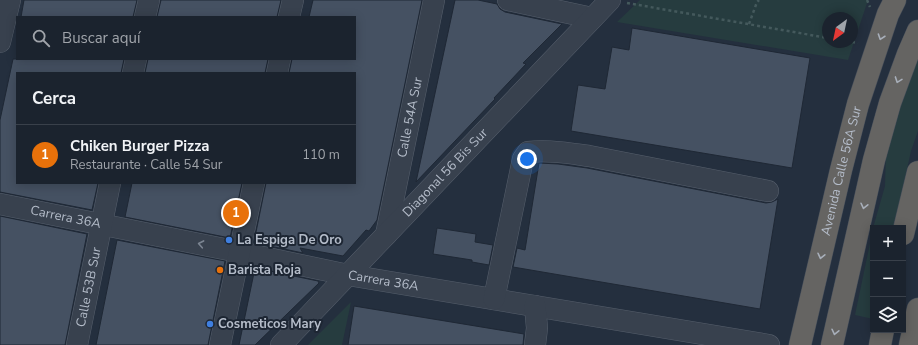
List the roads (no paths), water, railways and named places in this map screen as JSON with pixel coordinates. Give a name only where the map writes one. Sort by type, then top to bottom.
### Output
[{"type":"highway","name":"Avenida Calle 56A Sur","points":[[800,345],[858,104],[888,14],[895,0]]},
{"type":"highway","points":[[858,104],[918,28]]},
{"type":"highway","points":[[832,345],[880,138],[890,103],[918,31]]},
{"type":"highway","points":[[905,225],[918,172]]},
{"type":"highway","points":[[910,345],[918,309]]},
{"type":"highway","points":[[880,345],[882,333]]},
{"type":"street","points":[[0,42],[10,0]]},
{"type":"street","points":[[145,16],[149,0]]},
{"type":"street","points":[[289,16],[293,0]]},
{"type":"street","name":"Calle 54A Sur","points":[[386,235],[434,0]]},
{"type":"street","points":[[508,0],[581,11]]},
{"type":"street","name":"Diagonal 56 Bis Sur","points":[[281,345],[386,235],[581,11],[610,0]]},
{"type":"street","points":[[133,72],[136,60]]},
{"type":"street","points":[[277,72],[280,60]]},
{"type":"street","points":[[494,299],[522,159],[528,152],[537,151],[590,156],[768,191]]},
{"type":"street","name":"Calle 53B Sur","points":[[77,345],[110,184]]},
{"type":"street","points":[[220,345],[254,184]]},
{"type":"street","name":"Carrera 36A","points":[[0,204],[348,275],[769,345]]},
{"type":"street","points":[[535,306],[537,328],[535,345]]},
{"type":"place","name":"Chiken Burger Pizza","points":[[236,213]]},
{"type":"place","name":"La Espiga De Oro","points":[[229,240]]},
{"type":"place","name":"Barista Roja","points":[[220,270]]},
{"type":"place","name":"Cosmeticos Mary","points":[[210,324]]}]
